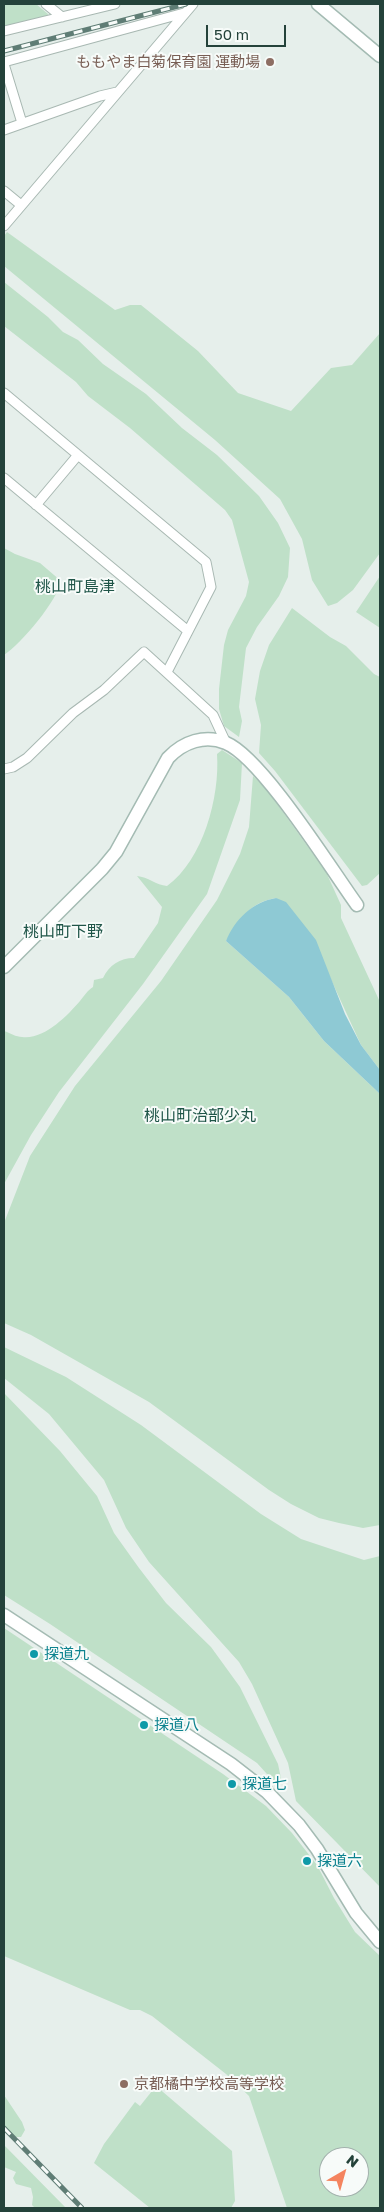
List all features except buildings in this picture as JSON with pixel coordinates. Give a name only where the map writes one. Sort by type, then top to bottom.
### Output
[{"type":"street","points":[[46,4],[62,17]]},
{"type":"street","points":[[4,31],[116,4]]},
{"type":"street","points":[[4,226],[193,4]]},
{"type":"street","points":[[318,4],[380,56]]},
{"type":"street","points":[[22,123],[4,63],[185,13]]},
{"type":"street","points":[[4,130],[100,96],[117,92]]},
{"type":"street","points":[[4,191],[21,206]]},
{"type":"street","points":[[4,393],[206,562],[211,586],[167,672]]},
{"type":"street","points":[[36,505],[78,455]]},
{"type":"street","points":[[4,478],[188,631]]},
{"type":"street","points":[[4,768],[13,767],[27,758],[73,713],[104,690],[144,652],[213,715],[226,743]]},
{"type":"street","points":[[4,967],[102,869],[116,852],[173,752],[187,743],[202,739],[226,743],[240,752],[265,778],[357,905]]},
{"type":"street","points":[[4,1615],[232,1764],[267,1792],[293,1818],[311,1841],[356,1914],[380,1942]]},
{"type":"green space","points":[[4,4],[36,4],[48,14],[47,18],[4,28]]},
{"type":"green space","points":[[7,232],[115,310],[130,305],[141,305],[198,351],[238,393],[291,411],[331,368],[352,365],[380,333],[380,553],[353,590],[337,603],[328,606],[312,580],[302,539],[280,499],[215,440],[4,266],[4,236]]},
{"type":"green space","points":[[4,282],[48,317],[63,332],[78,340],[103,364],[146,394],[182,428],[217,455],[259,496],[278,523],[290,548],[288,577],[279,596],[257,627],[246,648],[239,707],[242,721],[239,737],[224,726],[219,709],[219,689],[224,645],[228,630],[246,596],[249,582],[232,520],[225,510],[130,428],[88,396],[76,382],[4,326]]},
{"type":"green space","points":[[4,548],[40,563],[61,581],[53,599],[38,621],[4,655]]},
{"type":"green space","points":[[380,576],[380,628],[356,612]]},
{"type":"green space","points":[[292,608],[330,637],[346,646],[374,674],[380,677],[380,873],[367,885],[362,886],[275,771],[259,753],[261,725],[255,699],[260,671],[269,645]]},
{"type":"green space","points":[[222,750],[242,763],[240,800],[207,894],[143,984],[59,1092],[31,1135],[4,1184],[4,1031],[15,1036],[30,1037],[47,1031],[75,1007],[93,987],[94,980],[103,978],[108,969],[116,963],[124,959],[134,958],[158,923],[162,907],[137,876],[167,886],[180,875],[199,844],[207,826],[216,789],[217,754]]},
{"type":"green space","points":[[253,776],[265,787],[326,872],[341,905],[341,918],[380,1002],[380,1070],[361,1045],[323,962],[276,898],[259,903],[246,913],[226,941],[289,997],[324,1041],[380,1094],[380,1525],[363,1528],[319,1518],[291,1504],[149,1402],[31,1335],[4,1323],[4,1223],[30,1156],[75,1086],[161,981],[217,900],[240,854],[249,827]]},
{"type":"green space","points":[[4,1347],[66,1377],[141,1425],[261,1514],[301,1539],[364,1560],[380,1556],[380,1887],[296,1801],[288,1763],[252,1684],[239,1662],[149,1562],[126,1528],[104,1480],[49,1414],[4,1378]]},
{"type":"green space","points":[[4,1393],[60,1451],[97,1496],[114,1533],[139,1568],[166,1603],[211,1647],[240,1687],[278,1764],[282,1783],[276,1784],[257,1763],[4,1595]]},
{"type":"green space","points":[[4,1628],[223,1774],[266,1806],[292,1833],[317,1865],[355,1932],[380,1956],[380,2208],[287,2208],[249,2096],[226,2074],[152,2016],[140,2010],[130,2010],[4,1956]]},
{"type":"green space","points":[[156,2086],[232,2151],[235,2201],[231,2208],[150,2208],[94,2163],[104,2144],[135,2102],[140,2106]]},
{"type":"green space","points":[[4,2095],[22,2122],[25,2130],[21,2137],[14,2137],[4,2128]]},
{"type":"green space","points":[[4,2145],[66,2208],[35,2208],[32,2205],[31,2188],[16,2184],[13,2178],[16,2172],[4,2167]]},
{"type":"water","points":[[276,898],[286,902],[316,940],[345,1014],[361,1045],[380,1070],[380,1094],[324,1041],[289,997],[226,941],[234,926],[246,913],[260,903]]},
{"type":"railway","points":[[4,51],[186,4]]},
{"type":"railway","points":[[4,2128],[82,2208]]},
{"type":"place","name":"ももやま白菊保育園 運動場","points":[[270,62]]},
{"type":"place","name":"探道九","points":[[34,1654]]},
{"type":"place","name":"探道八","points":[[144,1725]]},
{"type":"place","name":"探道七","points":[[232,1784]]},
{"type":"place","name":"探道六","points":[[307,1861]]},
{"type":"place","name":"京都橘中学校高等学校","points":[[124,2084]]},
{"type":"district","name":"桃山町島津","points":[[75,587]]},
{"type":"district","name":"桃山町下野","points":[[63,932]]},
{"type":"district","name":"桃山町治部少丸","points":[[200,1116]]}]
